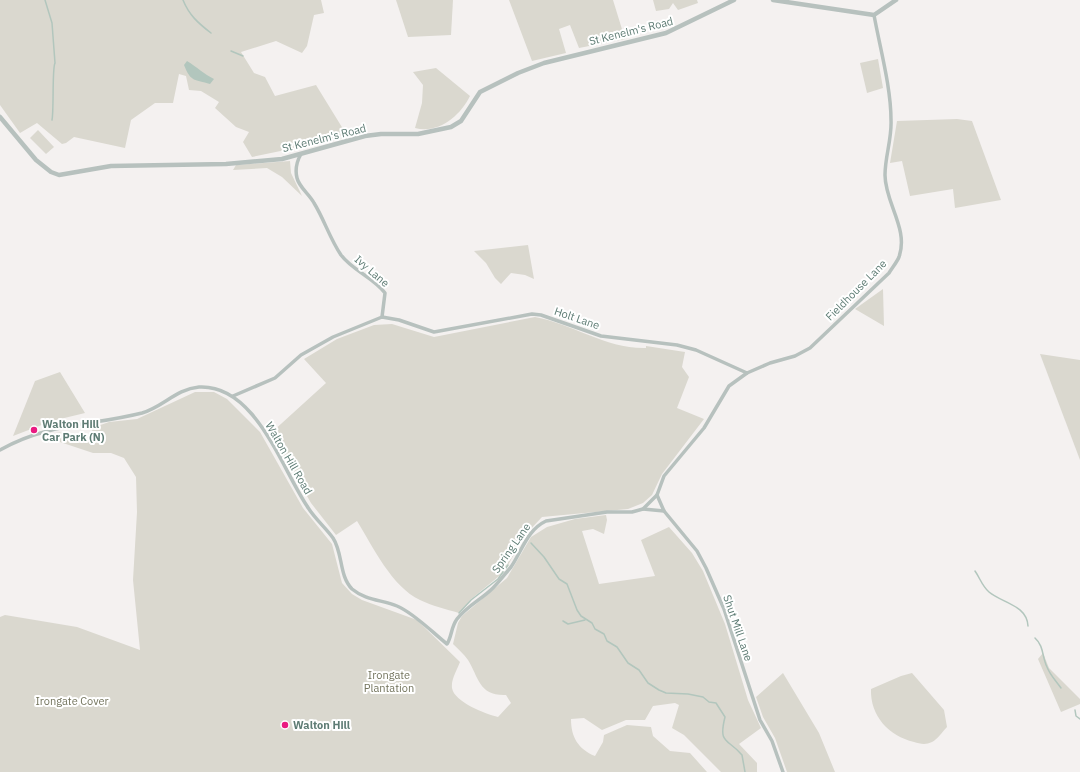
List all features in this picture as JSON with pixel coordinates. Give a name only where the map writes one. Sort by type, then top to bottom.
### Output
[{"type":"street","name":"St Kenelm's Road","points":[[1,119],[36,160],[51,172],[59,175],[111,166],[226,164],[282,159],[365,136],[381,134],[418,134],[451,127],[461,121],[480,92],[501,81],[544,62],[666,33],[734,0]]},
{"type":"street","points":[[773,0],[874,15],[896,0]]},
{"type":"street","name":"Fieldhouse Lane","points":[[658,497],[664,476],[704,428],[723,393],[734,381],[747,372],[770,363],[795,356],[810,348],[889,272],[898,258],[902,242],[901,231],[890,200],[885,176],[891,134],[891,109],[874,15]]},
{"type":"street","name":"Ivy Lane","points":[[301,154],[298,159],[296,171],[298,182],[317,207],[341,255],[356,270],[374,282],[385,293],[382,317]]},
{"type":"street","name":"Holt Lane","points":[[382,317],[399,320],[434,332],[525,315],[541,315],[601,336],[677,345],[696,350],[747,372]]},
{"type":"street","points":[[233,396],[275,378],[301,355],[333,337],[382,317]]},
{"type":"street","name":"Walton Hill Road","points":[[0,450],[30,435],[51,429],[146,412],[183,390],[213,387],[233,396],[263,429],[307,507],[334,540],[347,582],[353,589],[369,598],[398,606],[447,644]]},
{"type":"street","points":[[643,509],[658,497]]},
{"type":"street","name":"Shut Mill Lane","points":[[658,497],[664,511],[697,551],[706,568],[724,609],[760,720],[772,741],[783,772]]},
{"type":"street","name":"Spring Lane","points":[[447,644],[457,619],[497,583],[511,566],[528,536],[538,525],[546,521],[607,512],[632,512],[643,509],[664,511]]},
{"type":"green space","points":[[0,0],[321,0],[324,13],[314,15],[307,46],[302,53],[276,41],[241,52],[254,73],[265,77],[275,96],[316,85],[348,137],[252,157],[243,142],[249,132],[236,127],[215,108],[219,102],[201,91],[189,90],[186,76],[179,74],[173,103],[155,103],[131,120],[125,148],[74,137],[62,144],[37,123],[20,133],[0,105]]},
{"type":"green space","points":[[396,0],[453,0],[451,35],[408,37]]},
{"type":"green space","points":[[509,0],[613,0],[625,39],[579,48],[570,25],[559,29],[566,53],[532,61]]},
{"type":"green space","points":[[653,0],[697,0],[698,3],[678,10],[673,3],[669,9],[656,11]]},
{"type":"green space","points":[[878,59],[883,88],[867,93],[860,63]]},
{"type":"green space","points":[[436,68],[470,96],[461,110],[448,122],[432,128],[415,128],[422,103],[423,85],[413,72]]},
{"type":"green space","points":[[957,119],[972,121],[1001,200],[955,208],[953,189],[910,196],[902,161],[890,163],[897,121]]},
{"type":"green space","points":[[38,130],[54,147],[46,154],[30,138]]},
{"type":"green space","points":[[290,161],[291,173],[302,196],[282,177],[267,168],[233,170],[236,165]]},
{"type":"green space","points":[[528,245],[534,279],[525,275],[511,273],[501,284],[495,278],[486,263],[474,251]]},
{"type":"green space","points":[[883,289],[884,326],[855,309]]},
{"type":"green space","points":[[535,317],[549,320],[617,345],[646,348],[646,346],[685,352],[682,367],[689,377],[677,408],[704,419],[662,474],[652,495],[643,503],[628,509],[542,517],[525,535],[504,572],[470,600],[459,613],[429,604],[410,594],[392,576],[357,521],[336,535],[311,503],[271,433],[326,383],[304,359],[337,339],[374,325],[392,324],[434,337]]},
{"type":"green space","points":[[1040,354],[1080,360],[1080,460]]},
{"type":"green space","points":[[60,372],[85,413],[52,421],[13,436],[35,381]]},
{"type":"green space","points":[[195,392],[214,392],[227,399],[260,432],[303,508],[332,544],[342,583],[352,594],[362,600],[417,620],[460,662],[452,681],[452,688],[458,698],[471,707],[498,717],[511,703],[506,695],[497,695],[485,689],[481,685],[468,660],[453,644],[458,623],[462,616],[507,578],[531,537],[547,527],[575,519],[606,515],[607,520],[604,534],[593,529],[582,531],[599,584],[655,576],[641,540],[669,527],[692,553],[703,571],[725,624],[748,700],[761,728],[739,744],[757,763],[757,772],[721,772],[684,735],[672,728],[679,705],[675,703],[653,706],[645,720],[626,720],[602,730],[584,718],[571,719],[572,731],[580,746],[595,756],[603,742],[604,735],[627,725],[651,727],[653,736],[670,751],[690,753],[707,772],[0,772],[0,617],[5,615],[77,627],[140,650],[133,580],[137,512],[136,477],[124,458],[111,453],[93,453],[51,439],[55,433],[68,432],[69,439],[80,441],[93,440],[92,428],[109,422],[137,419]]},
{"type":"green space","points":[[1043,653],[1049,668],[1080,699],[1080,704],[1061,712],[1038,659]]},
{"type":"green space","points":[[783,673],[819,733],[835,772],[787,772],[775,738],[763,717],[756,697]]},
{"type":"green space","points":[[912,673],[944,710],[947,727],[936,739],[928,744],[905,739],[889,730],[878,716],[874,708],[871,689],[901,676]]},
{"type":"shaded area","points":[[187,61],[214,79],[210,84],[191,78],[184,65]]},
{"type":"waterway","points":[[45,0],[52,23],[55,63],[52,120]]},
{"type":"waterway","points":[[183,0],[194,18],[211,33]]},
{"type":"waterway","points":[[231,51],[243,56]]},
{"type":"waterway","points":[[531,543],[544,557],[559,579],[567,584],[577,610],[581,616],[592,623],[595,629],[604,634],[607,641],[617,647],[628,663],[639,670],[648,683],[666,693],[688,694],[703,697],[709,702],[716,703],[725,717],[723,726],[724,737],[742,755],[745,772]]},
{"type":"waterway","points":[[459,613],[471,600],[498,579],[508,565]]},
{"type":"waterway","points":[[975,571],[989,592],[1013,605],[1023,613],[1027,619],[1028,626]]},
{"type":"waterway","points":[[563,621],[568,624],[585,620]]},
{"type":"waterway","points":[[1035,638],[1040,644],[1048,670],[1061,688]]},
{"type":"waterway","points":[[1075,710],[1076,716],[1080,719]]},
{"type":"place","name":"Walton Hill Car Park (N)","points":[[34,430]]},
{"type":"place","name":"Walton Hill","points":[[285,725]]},
{"type":"park label","name":"Irongate Plantation","points":[[389,681]]},
{"type":"park label","name":"Irongate Cover","points":[[72,701]]}]
